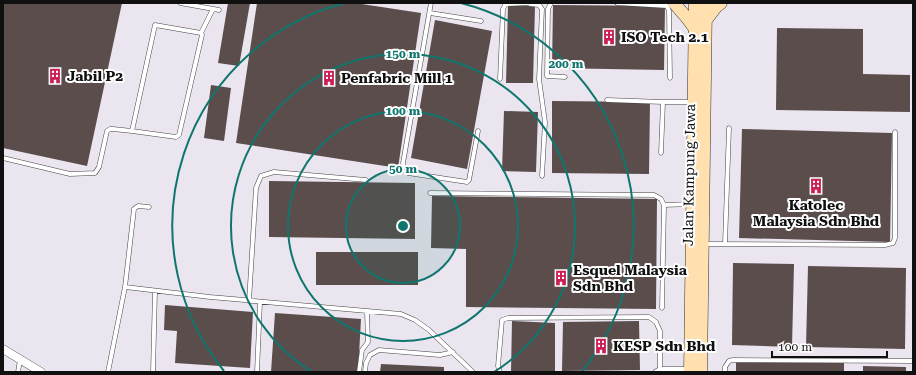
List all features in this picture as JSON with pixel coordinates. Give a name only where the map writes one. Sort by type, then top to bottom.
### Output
[{"type":"street","points":[[674,3],[695,29]]},
{"type":"street","name":"Jalan Kampung Jawa","points":[[695,3],[699,101],[696,371]]},
{"type":"street","name":"Jalan Kampung Jawa","points":[[699,101],[706,20],[706,3]]},
{"type":"street","points":[[706,20],[721,3]]},
{"type":"street","points":[[3,349],[41,372]]},
{"type":"lane","points":[[180,3],[220,10]]},
{"type":"lane","points":[[431,3],[403,163],[404,172],[467,182],[469,180],[478,131]]},
{"type":"lane","points":[[500,79],[503,8],[508,4],[530,3],[539,5],[542,9],[539,79],[544,122],[542,176]]},
{"type":"lane","points":[[551,3],[548,9],[547,76],[565,77]]},
{"type":"lane","points":[[617,3],[667,6],[669,11],[670,78]]},
{"type":"lane","points":[[3,158],[70,174],[95,173],[99,167],[107,131],[110,129],[176,137],[179,135],[202,35],[201,33],[213,9]]},
{"type":"lane","points":[[430,13],[481,21]]},
{"type":"lane","points":[[132,131],[155,25],[201,33]]},
{"type":"lane","points":[[607,100],[663,102],[699,101]]},
{"type":"lane","points":[[661,153],[663,102]]},
{"type":"lane","points":[[725,244],[729,128]]},
{"type":"lane","points":[[698,244],[885,245],[893,243],[895,238],[895,132]]},
{"type":"lane","points":[[249,301],[256,188],[261,176],[274,172],[366,180]]},
{"type":"lane","points":[[430,193],[654,194],[661,199],[664,205],[662,308]]},
{"type":"lane","points":[[664,205],[698,204]]},
{"type":"lane","points":[[108,372],[125,287],[134,210],[138,206],[149,207]]},
{"type":"lane","points":[[125,287],[249,301],[401,314],[416,320],[429,330],[472,371]]},
{"type":"lane","points":[[153,372],[154,291]]},
{"type":"lane","points":[[257,372],[260,302]]},
{"type":"lane","points":[[359,372],[362,350],[368,342],[367,311]]},
{"type":"lane","points":[[500,372],[498,366],[502,320],[508,318],[649,316],[656,322],[660,331],[660,369]]},
{"type":"lane","points":[[365,372],[366,363],[370,355],[379,350],[440,355],[453,352]]},
{"type":"lane","points":[[18,372],[20,360]]},
{"type":"lane","points":[[725,372],[725,367],[729,361],[733,360],[913,361]]},
{"type":"lane","points":[[655,372],[660,369],[696,371]]},
{"type":"shaded area","points":[[3,3],[913,3],[913,372],[3,372]]},
{"type":"building","name":"Jabil P2","points":[[3,3],[122,3],[87,166],[3,148]]},
{"type":"building","points":[[228,3],[250,3],[239,66],[218,63]]},
{"type":"building","name":"Penfabric Mill 1","points":[[257,3],[355,3],[421,13],[398,168],[236,143]]},
{"type":"building","points":[[508,5],[535,6],[533,83],[506,83]]},
{"type":"building","name":"ISO Tech 2.1","points":[[553,5],[665,6],[664,70],[552,68]]},
{"type":"building","points":[[435,20],[492,31],[467,169],[411,158]]},
{"type":"building","points":[[777,28],[863,29],[863,74],[910,75],[910,112],[776,110]]},
{"type":"building","points":[[211,85],[231,88],[224,141],[204,138]]},
{"type":"building","points":[[552,101],[650,102],[649,174],[552,173]]},
{"type":"building","points":[[504,111],[538,112],[536,172],[502,171]]},
{"type":"building","name":"Katolec Malaysia Sdn Bhd","points":[[742,129],[892,133],[890,242],[739,238]]},
{"type":"building","points":[[269,181],[415,183],[415,239],[269,237]]},
{"type":"building","name":"Esquel Malaysia Sdn Bhd","points":[[432,196],[657,199],[656,309],[466,307],[466,249],[431,248]]},
{"type":"building","points":[[316,252],[418,252],[418,285],[316,285]]},
{"type":"building","points":[[733,263],[794,264],[792,347],[732,345]]},
{"type":"building","points":[[808,266],[906,268],[905,349],[806,347]]},
{"type":"building","points":[[165,305],[253,312],[250,368],[175,363],[177,331],[164,330]]},
{"type":"building","points":[[275,313],[361,319],[358,372],[271,372]]},
{"type":"building","points":[[512,321],[555,323],[555,372],[511,372]]},
{"type":"building","name":"KESP Sdn Bhd","points":[[639,321],[640,370],[562,371],[563,322]]},
{"type":"building","points":[[736,362],[844,363],[844,372],[736,372]]},
{"type":"building","points":[[381,364],[444,367],[444,372],[380,372]]},
{"type":"building","points":[[863,366],[906,367],[906,372],[863,372]]},
{"type":"place","name":"ISO Tech 2.1","points":[[609,37]]},
{"type":"place","name":"Jabil P2","points":[[55,76]]},
{"type":"place","name":"Penfabric Mill 1","points":[[329,78]]},
{"type":"place","name":"Katolec Malaysia Sdn Bhd","points":[[816,186]]},
{"type":"place","name":"Esquel Malaysia Sdn Bhd","points":[[561,278]]},
{"type":"place","name":"KESP Sdn Bhd","points":[[601,346]]}]
